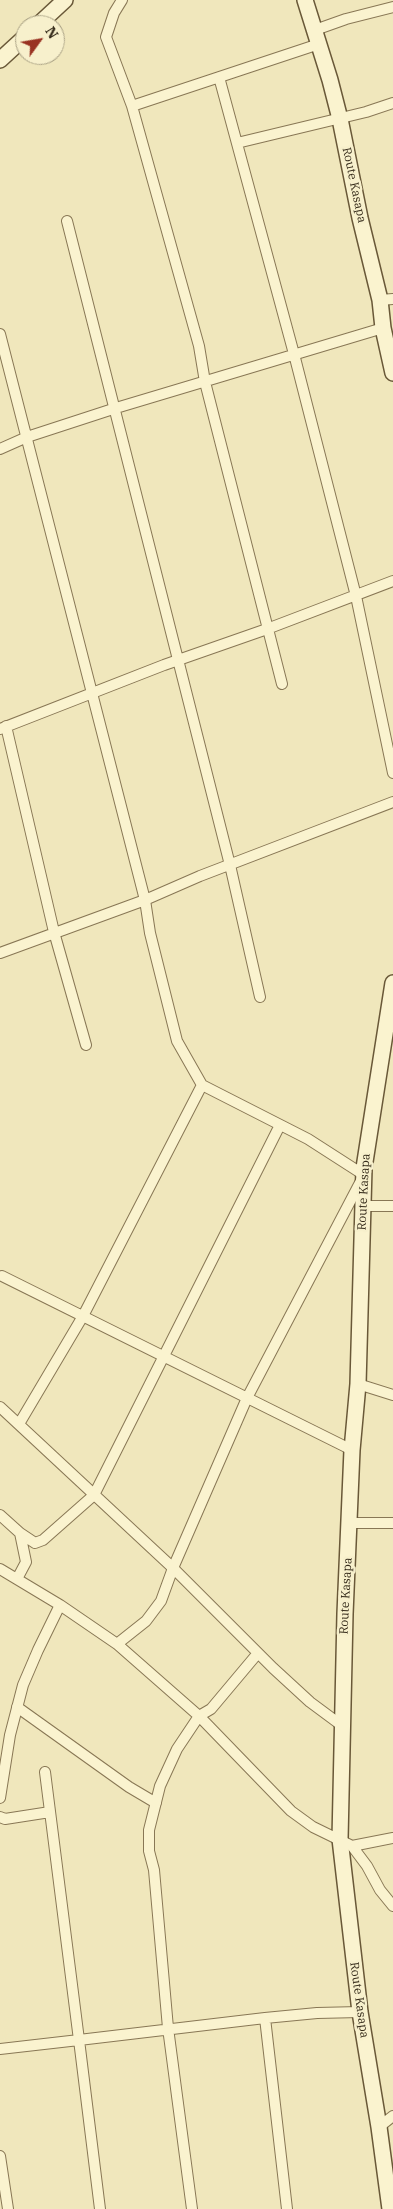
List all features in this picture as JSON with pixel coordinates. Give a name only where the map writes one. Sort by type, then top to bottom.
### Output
[{"type":"main road","points":[[49,15],[65,0]]},
{"type":"main road","name":"Route Kasapa","points":[[305,0],[340,119],[360,218],[386,299],[382,328],[393,373]]},
{"type":"main road","points":[[0,60],[15,46]]},
{"type":"main road","name":"Route Kasapa","points":[[390,2209],[360,2012],[346,1843],[341,1725],[352,1450],[358,1384],[364,1175],[393,983]]},
{"type":"street","points":[[122,0],[114,13],[106,37],[132,106],[199,346],[205,382],[282,684]]},
{"type":"street","points":[[132,106],[219,77],[317,37],[346,19],[393,7]]},
{"type":"street","points":[[219,77],[294,354],[356,596],[393,773]]},
{"type":"street","points":[[237,143],[340,119],[393,103]]},
{"type":"street","points":[[67,221],[116,408],[230,865],[260,997]]},
{"type":"street","points":[[0,449],[27,437],[116,408],[382,328]]},
{"type":"street","points":[[0,334],[145,900],[150,933],[177,1041],[202,1085],[308,1139],[364,1175],[247,1398],[173,1568],[166,1590],[154,1612],[146,1621],[117,1644]]},
{"type":"street","points":[[86,1045],[54,932],[3,728],[179,660],[268,629],[393,581]]},
{"type":"street","points":[[0,953],[145,900],[393,802]]},
{"type":"street","points":[[19,1424],[83,1316],[202,1085]]},
{"type":"street","points":[[0,1515],[20,1534],[35,1542],[43,1540],[94,1495],[280,1125]]},
{"type":"street","points":[[362,1206],[393,1206]]},
{"type":"street","points":[[2,1276],[352,1450]]},
{"type":"street","points":[[358,1384],[393,1395]]},
{"type":"street","points":[[0,1407],[173,1568],[310,1702],[341,1725]]},
{"type":"street","points":[[350,1523],[393,1523]]},
{"type":"street","points":[[17,1579],[26,1562],[20,1534]]},
{"type":"street","points":[[0,1569],[60,1605],[117,1644],[199,1716],[291,1811],[313,1827],[346,1843],[367,1866],[380,1890],[393,1906]]},
{"type":"street","points":[[0,1798],[10,1735],[23,1685],[60,1605]]},
{"type":"street","points":[[192,2209],[168,2028],[154,1870],[149,1850],[149,1830],[160,1786],[178,1749],[199,1716],[211,1709],[258,1653]]},
{"type":"street","points":[[18,1707],[129,1787],[156,1803]]},
{"type":"street","points":[[45,1772],[100,2209]]},
{"type":"street","points":[[0,1817],[5,1819],[50,1812]]},
{"type":"street","points":[[346,1843],[393,1838]]},
{"type":"street","points":[[0,2049],[265,2018],[317,2013],[360,2012]]},
{"type":"street","points":[[265,2018],[286,2209]]},
{"type":"street","points":[[379,2127],[393,2116]]},
{"type":"street","points":[[0,2156],[8,2209]]}]
